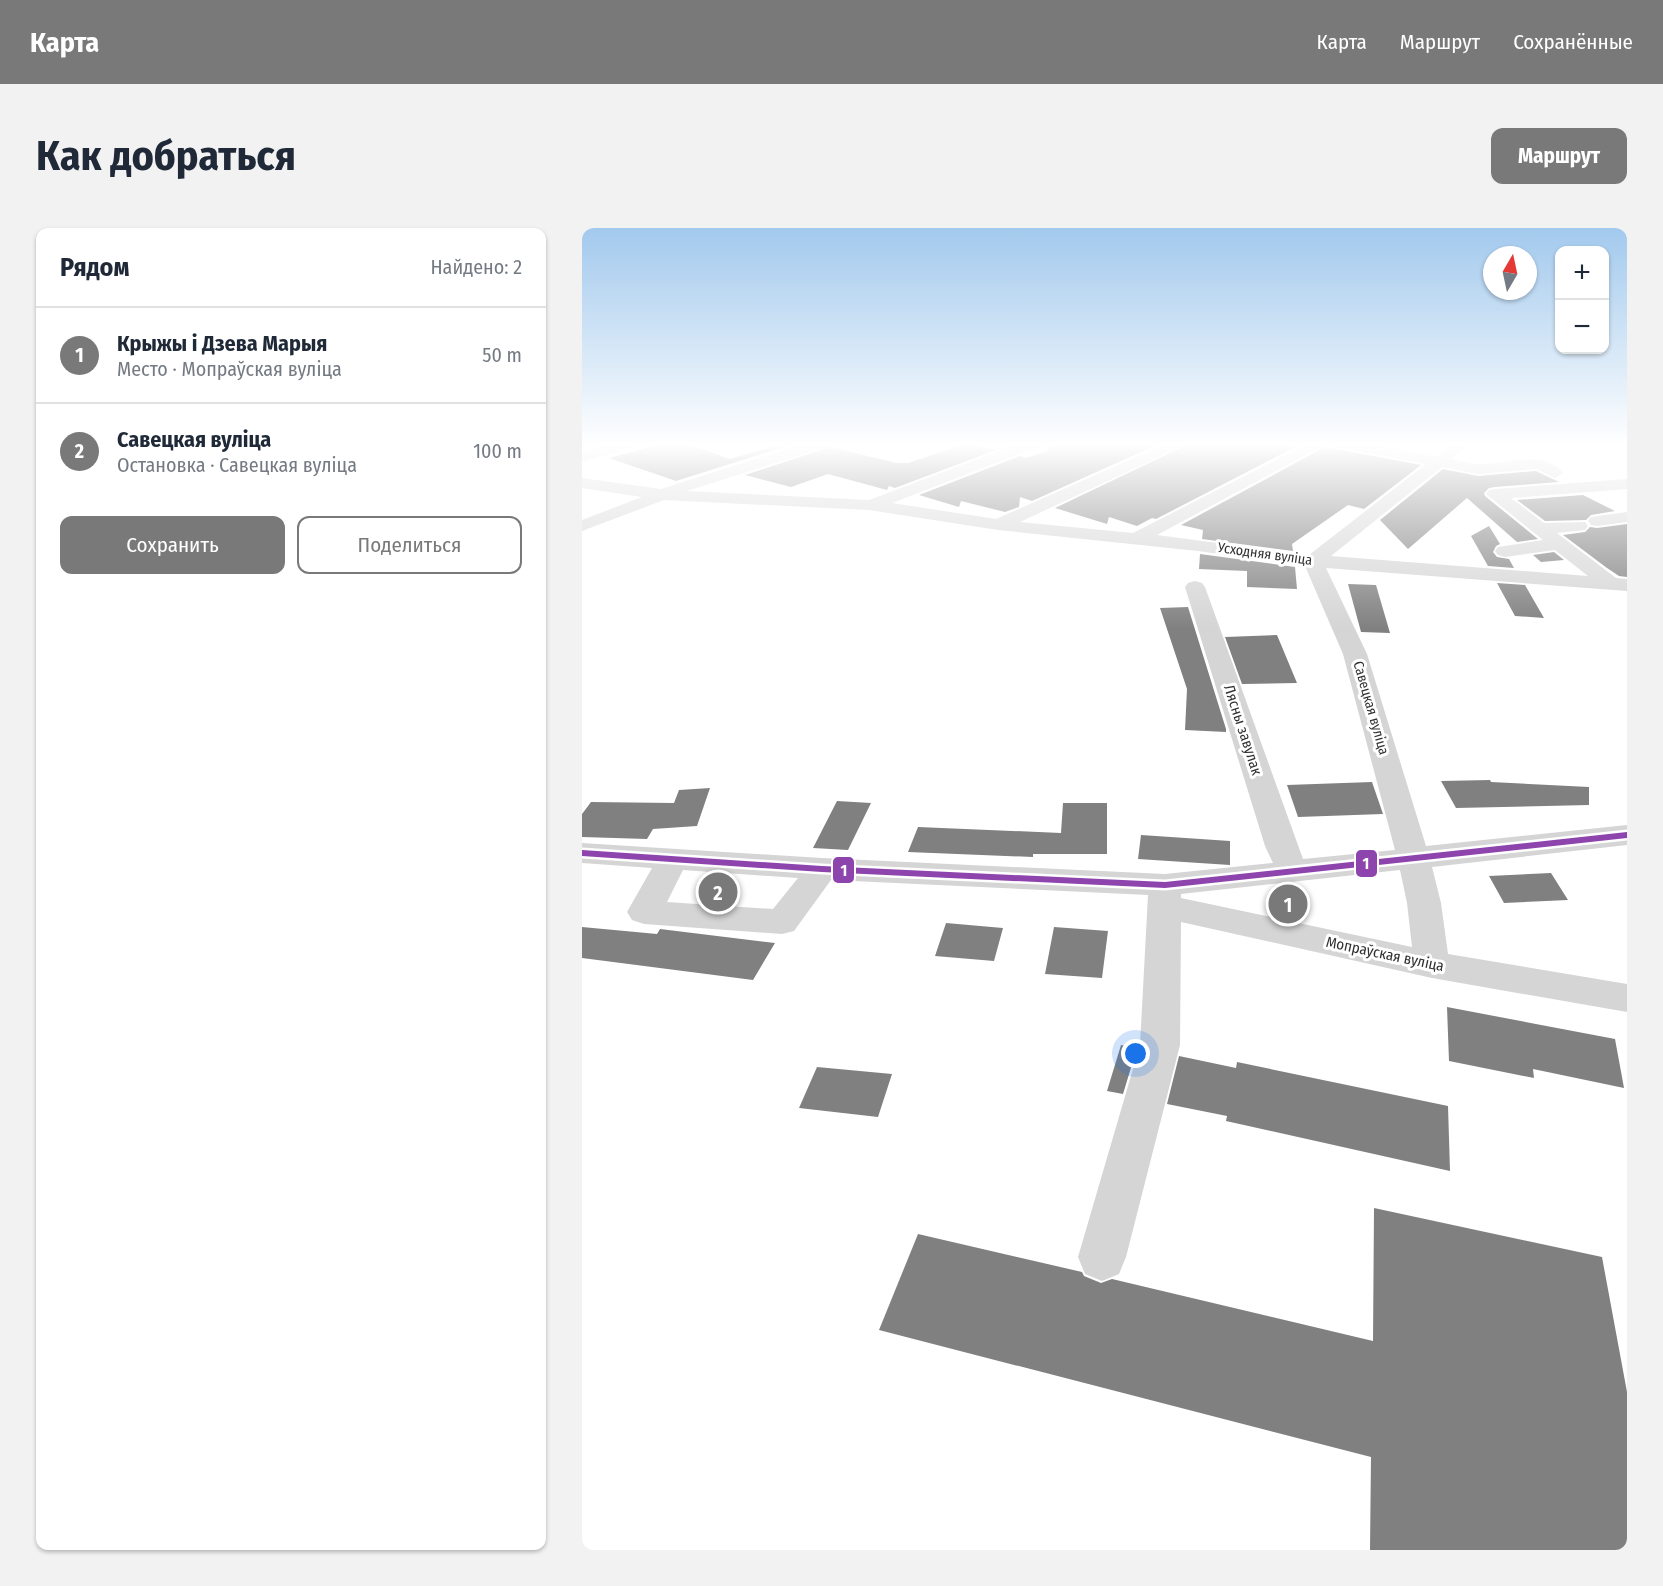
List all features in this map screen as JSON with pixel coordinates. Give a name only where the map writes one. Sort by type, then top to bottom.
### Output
[{"type":"street","points":[[582,526],[639,505]]},
{"type":"street","name":"Усходняя вуліца","points":[[863,505],[999,525],[1198,545],[1313,561],[1619,584]]},
{"type":"street","points":[[999,525],[1045,505]]},
{"type":"street","points":[[1134,540],[1203,505]]},
{"type":"street","points":[[1313,561],[1383,505]]},
{"type":"street","points":[[1509,505],[1559,544],[1619,584]]},
{"type":"street","points":[[1598,521],[1627,517]]},
{"type":"street","points":[[1542,529],[1579,526]]},
{"type":"street","points":[[1505,551],[1559,544]]},
{"type":"street","name":"Савецкая вуліца","points":[[1313,561],[1355,654],[1414,860],[1424,903],[1432,965]]},
{"type":"street","name":"Лясны завулак","points":[[1195,587],[1281,846],[1293,872]]},
{"type":"street","points":[[582,853],[1166,896],[1293,872],[1627,835]]},
{"type":"street","points":[[673,860],[644,912],[782,922],[822,869]]},
{"type":"street","points":[[1102,1257],[1160,1045],[1166,896]]},
{"type":"street","name":"Мопраўская вуліца","points":[[1166,896],[1432,965],[1627,998]]},
{"type":"building","points":[[976,505],[1019,505],[1019,507],[1005,512]]},
{"type":"building","points":[[1062,505],[1184,505],[1137,526],[1109,517],[1107,524],[1055,508]]},
{"type":"building","points":[[1218,505],[1370,505],[1364,509],[1348,505],[1292,544],[1293,551],[1202,539],[1203,530],[1181,525]]},
{"type":"building","points":[[1399,505],[1459,505],[1408,549],[1380,520]]},
{"type":"building","points":[[1475,505],[1496,505],[1538,539],[1517,542]]},
{"type":"building","points":[[1523,505],[1602,505],[1615,511],[1591,515],[1586,520],[1545,521]]},
{"type":"building","points":[[1627,524],[1627,577],[1619,576],[1563,535],[1585,532],[1590,527]]},
{"type":"building","points":[[1489,526],[1500,544],[1493,552],[1497,557],[1509,559],[1514,568],[1488,566],[1471,536]]},
{"type":"building","points":[[1554,552],[1564,560],[1541,562],[1533,555]]},
{"type":"building","points":[[1200,554],[1295,567],[1297,589],[1247,587],[1247,571],[1199,569]]},
{"type":"building","points":[[1497,583],[1525,585],[1544,618],[1515,616]]},
{"type":"building","points":[[1348,584],[1376,585],[1390,633],[1361,632]]},
{"type":"building","points":[[1188,607],[1226,732],[1185,730],[1187,689],[1160,608]]},
{"type":"building","points":[[1277,635],[1297,683],[1242,684],[1225,637]]},
{"type":"building","points":[[1490,780],[1491,782],[1589,787],[1589,805],[1456,808],[1441,781]]},
{"type":"building","points":[[1372,782],[1383,814],[1298,817],[1287,785]]},
{"type":"building","points":[[710,788],[697,826],[653,829],[647,839],[582,837],[582,814],[591,802],[674,803],[679,790]]},
{"type":"building","points":[[837,801],[871,803],[848,850],[813,848]]},
{"type":"building","points":[[1063,803],[1107,803],[1107,854],[1033,854],[1033,857],[908,852],[918,827],[1061,833]]},
{"type":"building","points":[[1141,835],[1230,841],[1230,865],[1138,859]]},
{"type":"building","points":[[1551,873],[1568,900],[1504,903],[1489,876]]},
{"type":"building","points":[[946,923],[1003,928],[994,961],[935,956]]},
{"type":"building","points":[[582,927],[657,934],[660,929],[775,943],[753,980],[582,958]]},
{"type":"building","points":[[1054,927],[1108,931],[1102,978],[1045,974]]},
{"type":"building","points":[[1447,1007],[1615,1039],[1624,1088],[1533,1069],[1534,1078],[1449,1061]]},
{"type":"building","points":[[1121,1045],[1137,1048],[1123,1094],[1107,1091]]},
{"type":"building","points":[[1179,1056],[1236,1068],[1237,1062],[1448,1106],[1450,1171],[1226,1121],[1227,1116],[1167,1104]]},
{"type":"building","points":[[817,1067],[892,1074],[878,1117],[799,1108]]},
{"type":"building","points":[[1374,1208],[1602,1257],[1627,1392],[1627,1550],[1370,1550],[1371,1457],[879,1330],[918,1234],[1082,1272],[1084,1276],[1101,1283],[1112,1279],[1373,1341]]},
{"type":"transit line","name":"1","points":[[582,853],[822,869],[1165,885],[1627,835]]},
{"type":"place","name":"Савецкая вуліца","points":[[718,892]]},
{"type":"place","name":"Крыжы і Дзева Марыя","points":[[1288,904]]}]
